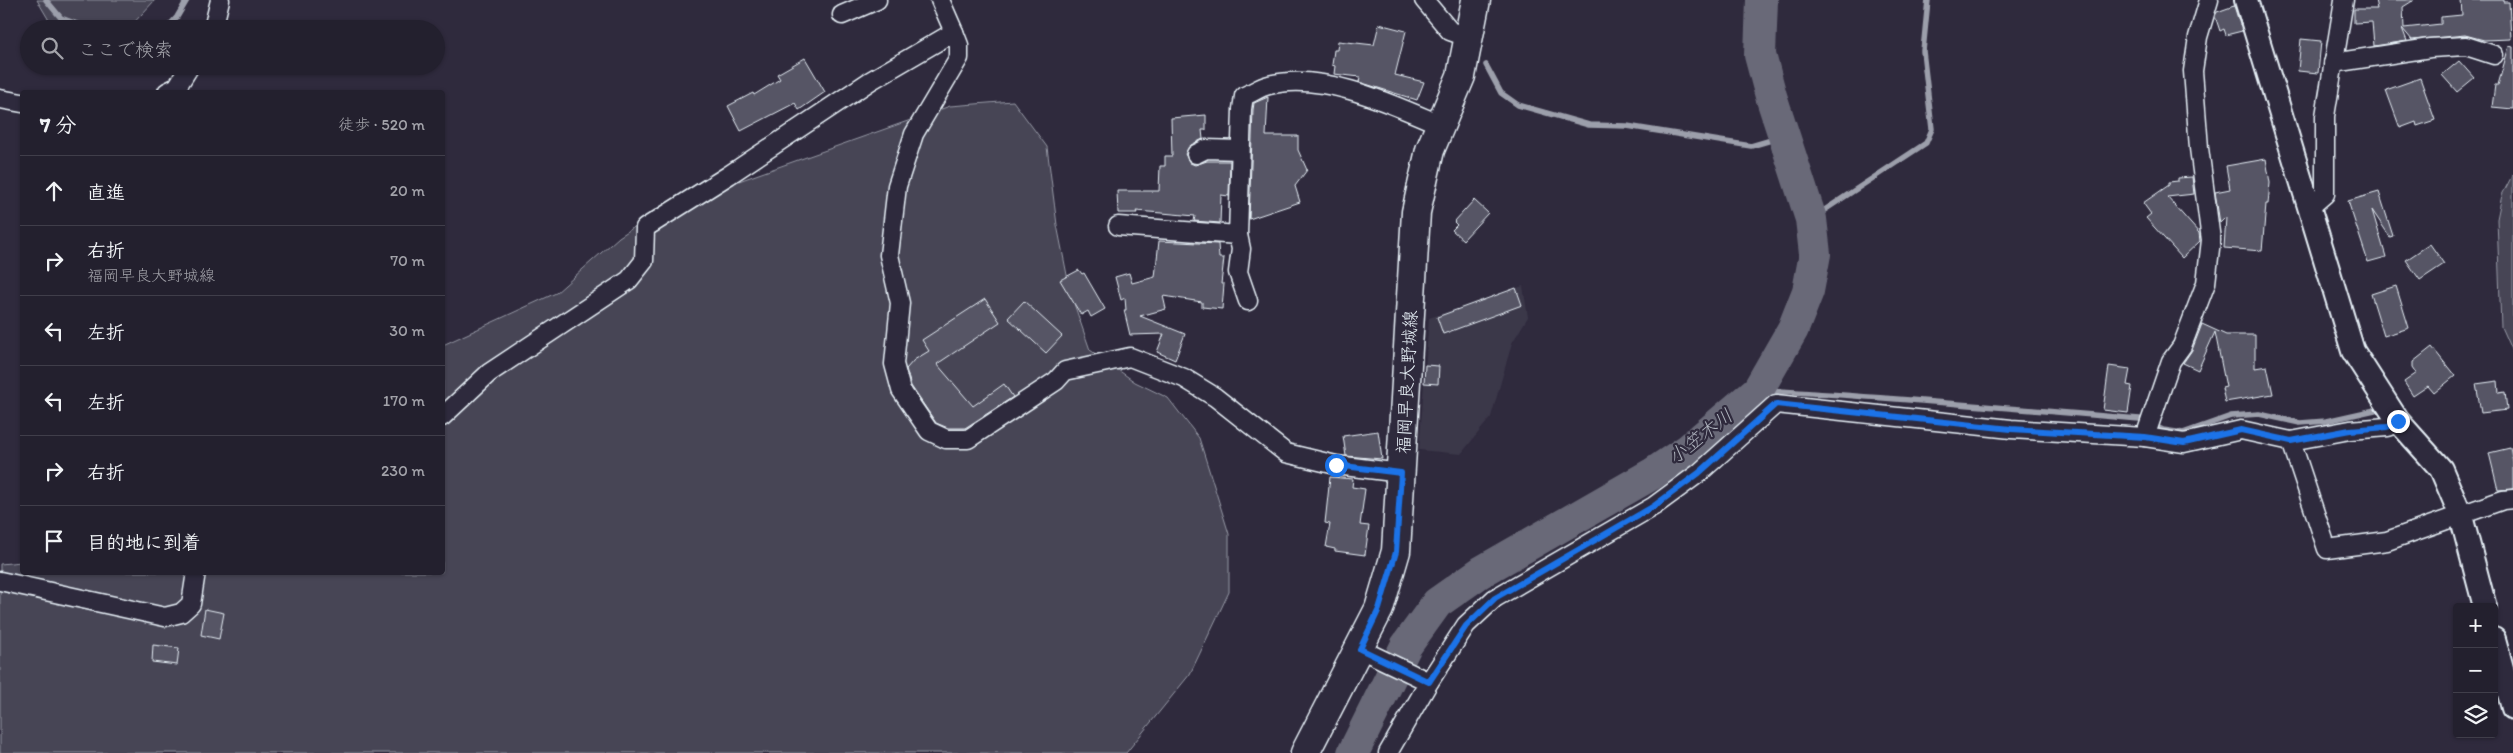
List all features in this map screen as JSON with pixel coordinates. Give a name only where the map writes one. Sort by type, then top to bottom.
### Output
[{"type":"main road","name":"福岡早良大野城線","points":[[1305,753],[1379,609],[1396,552],[1416,212],[1430,150],[1462,76],[1476,0]]},
{"type":"street","points":[[215,20],[220,0]]},
{"type":"street","points":[[842,15],[877,0]]},
{"type":"street","points":[[940,0],[960,45],[959,58],[914,134],[897,186],[889,255],[900,303],[894,364],[901,390],[929,430],[946,439],[968,440],[1056,381],[1065,371],[1130,357],[1184,378],[1215,397],[1286,453],[1336,465],[1401,473]]},
{"type":"street","points":[[1424,0],[1450,31],[1470,38]]},
{"type":"street","points":[[2145,437],[2172,361],[2182,346],[2206,283],[2211,240],[2199,148],[2193,71],[2198,37],[2209,0]]},
{"type":"street","points":[[2246,0],[2353,351],[2400,423],[2441,469],[2461,516],[2485,603]]},
{"type":"street","points":[[2310,208],[2325,194],[2325,116],[2344,0]]},
{"type":"street","points":[[445,414],[489,373],[630,280],[644,261],[646,228],[729,176],[870,81],[954,32]]},
{"type":"street","points":[[2333,63],[2430,48],[2466,46],[2494,55]]},
{"type":"street","points":[[171,90],[176,87],[184,75]]},
{"type":"street","points":[[1248,301],[1238,272],[1241,250],[1238,235],[1240,150],[1244,96],[1268,85],[1296,82],[1334,86],[1392,104],[1441,125]]},
{"type":"street","points":[[0,99],[20,103]]},
{"type":"street","points":[[1196,154],[1206,149],[1240,150]]},
{"type":"street","points":[[1118,226],[1238,235]]},
{"type":"street","points":[[1388,753],[1429,682],[1466,626],[1495,598],[1654,506],[1699,473],[1776,404],[2011,429],[2145,437],[2184,443],[2241,430],[2291,441],[2350,430],[2387,427],[2400,423]]},
{"type":"street","points":[[2291,441],[2326,549],[2387,541],[2503,500],[2513,499]]},
{"type":"street","points":[[0,581],[165,617],[181,612],[191,604],[196,575]]},
{"type":"street","points":[[2496,648],[2513,708]]},
{"type":"street","points":[[1360,649],[1429,682]]},
{"type":"shaded area","points":[[37,0],[155,0],[136,20],[49,20]]},
{"type":"shaded area","points":[[1013,101],[1047,147],[1057,225],[1071,295],[1090,350],[1135,382],[1168,398],[1199,438],[1229,534],[1229,592],[1190,674],[1126,753],[0,753],[0,564],[20,562],[20,575],[445,575],[445,344],[556,293],[619,237],[663,208],[950,106]]},
{"type":"shaded area","points":[[2513,174],[2513,354],[2501,327],[2497,219],[2502,195]]},
{"type":"shaded area","points":[[1523,286],[1528,317],[1512,343],[1491,417],[1461,454],[1419,450],[1429,318]]},
{"type":"building","points":[[2375,0],[2414,0],[2403,7],[2404,28],[2441,24],[2441,17],[2462,15],[2461,0],[2504,0],[2504,2],[2509,2],[2511,39],[2484,40],[2465,35],[2412,40],[2402,28],[2407,41],[2374,46],[2372,22],[2354,23],[2354,9],[2377,9]]},
{"type":"building","points":[[2234,6],[2242,31],[2226,35],[2224,29],[2220,31],[2215,16],[2217,12]]},
{"type":"building","points":[[1379,24],[1406,31],[1395,75],[1424,82],[1417,100],[1359,82],[1360,77],[1334,74],[1335,66],[1332,65],[1334,50],[1337,50],[1338,41],[1374,45]]},
{"type":"building","points":[[2301,39],[2321,41],[2318,73],[2298,71]]},
{"type":"building","points":[[2509,46],[2513,47],[2513,109],[2492,107],[2495,85],[2498,85]]},
{"type":"building","points":[[805,58],[825,92],[799,110],[795,103],[741,131],[728,106],[753,93],[754,95],[780,79],[777,74]]},
{"type":"building","points":[[2459,61],[2474,78],[2457,92],[2442,75]]},
{"type":"building","points":[[2420,78],[2435,120],[2417,126],[2416,122],[2400,128],[2386,90]]},
{"type":"building","points":[[1268,97],[1266,136],[1298,136],[1298,150],[1307,170],[1295,186],[1300,202],[1249,219],[1254,103]]},
{"type":"building","points":[[1206,115],[1206,130],[1202,130],[1203,139],[1191,145],[1185,154],[1190,163],[1195,165],[1207,161],[1230,161],[1229,196],[1221,195],[1220,223],[1194,221],[1195,216],[1136,211],[1137,213],[1118,213],[1117,191],[1159,191],[1160,166],[1165,166],[1165,156],[1172,156],[1171,118]]},
{"type":"building","points":[[2266,159],[2270,183],[2268,204],[2266,204],[2262,251],[2224,248],[2226,217],[2220,223],[2215,192],[2230,189],[2226,166]]},
{"type":"building","points":[[2192,177],[2194,194],[2167,197],[2199,233],[2200,241],[2182,258],[2146,218],[2151,214],[2143,203],[2169,185],[2169,182],[2178,181],[2178,178]]},
{"type":"building","points":[[2379,192],[2393,236],[2390,237],[2372,210],[2386,257],[2368,262],[2348,201]]},
{"type":"building","points":[[1474,200],[1488,213],[1463,240],[1452,230],[1457,225],[1454,222]]},
{"type":"building","points":[[1159,241],[1218,244],[1219,258],[1224,258],[1221,284],[1224,284],[1222,309],[1202,307],[1202,302],[1163,296],[1166,309],[1140,316],[1185,334],[1175,360],[1157,352],[1164,334],[1130,335],[1124,310],[1126,310],[1125,298],[1121,300],[1115,277],[1129,273],[1132,283],[1155,277]]},
{"type":"building","points":[[2430,244],[2444,264],[2420,280],[2406,260]]},
{"type":"building","points":[[1079,270],[1082,274],[1084,273],[1105,309],[1091,317],[1088,311],[1081,315],[1060,280]]},
{"type":"building","points":[[2396,286],[2409,328],[2384,336],[2371,294]]},
{"type":"building","points":[[1516,288],[1522,305],[1443,334],[1437,317]]},
{"type":"building","points":[[985,299],[1000,322],[937,364],[973,406],[1004,384],[1013,397],[965,428],[948,428],[936,423],[911,386],[906,369],[914,360],[929,351],[922,340]]},
{"type":"building","points":[[1024,301],[1062,336],[1046,353],[1008,318]]},
{"type":"building","points":[[2202,324],[2226,335],[2255,335],[2255,368],[2267,366],[2273,394],[2225,402],[2222,388],[2226,387],[2215,332],[2198,370],[2183,363],[2192,350]]},
{"type":"building","points":[[2432,347],[2455,376],[2434,393],[2428,386],[2413,396],[2404,382],[2417,373],[2413,367],[2413,362]]},
{"type":"building","points":[[1425,365],[1439,366],[1438,384],[1424,383]]},
{"type":"building","points":[[2109,366],[2130,369],[2127,385],[2132,386],[2128,413],[2103,410]]},
{"type":"building","points":[[2498,381],[2499,393],[2505,392],[2507,410],[2481,413],[2476,384]]},
{"type":"building","points":[[1378,431],[1382,459],[1346,456],[1343,436]]},
{"type":"building","points":[[2510,448],[2513,462],[2513,489],[2498,490],[2489,453]]},
{"type":"building","points":[[1330,477],[1353,479],[1352,487],[1365,489],[1360,525],[1369,526],[1365,555],[1335,551],[1335,549],[1326,547],[1330,524],[1325,523]]},
{"type":"building","points":[[205,609],[224,613],[219,639],[201,635]]},
{"type":"building","points":[[153,645],[179,648],[177,665],[152,662]]},
{"type":"waterway","points":[[46,0],[61,18],[66,20]]},
{"type":"waterway","points":[[174,20],[187,0]]},
{"type":"waterway","name":"小笠木川","points":[[1353,753],[1406,646],[1437,603],[1481,572],[1652,474],[1689,449],[1758,390],[1793,329],[1808,291],[1815,254],[1811,219],[1771,96],[1760,55],[1762,0]]},
{"type":"waterway","points":[[1811,219],[1926,143],[1932,129],[1923,51],[1928,0]]},
{"type":"waterway","points":[[1486,65],[1501,93],[1518,105],[1589,125],[1627,126],[1751,146],[1785,136]]},
{"type":"waterway","points":[[1758,390],[1901,399],[2140,419],[2163,430],[2183,433],[2231,416],[2259,414],[2300,423],[2326,421],[2375,410]]},
{"type":"route","points":[[1336,465],[1401,473],[1396,552],[1379,609],[1360,649],[1429,682],[1466,626],[1495,598],[1654,506],[1699,473],[1776,404],[2011,429],[2145,437],[2184,443],[2241,430],[2291,441],[2350,430],[2387,427],[2400,423],[2398,421]]}]
